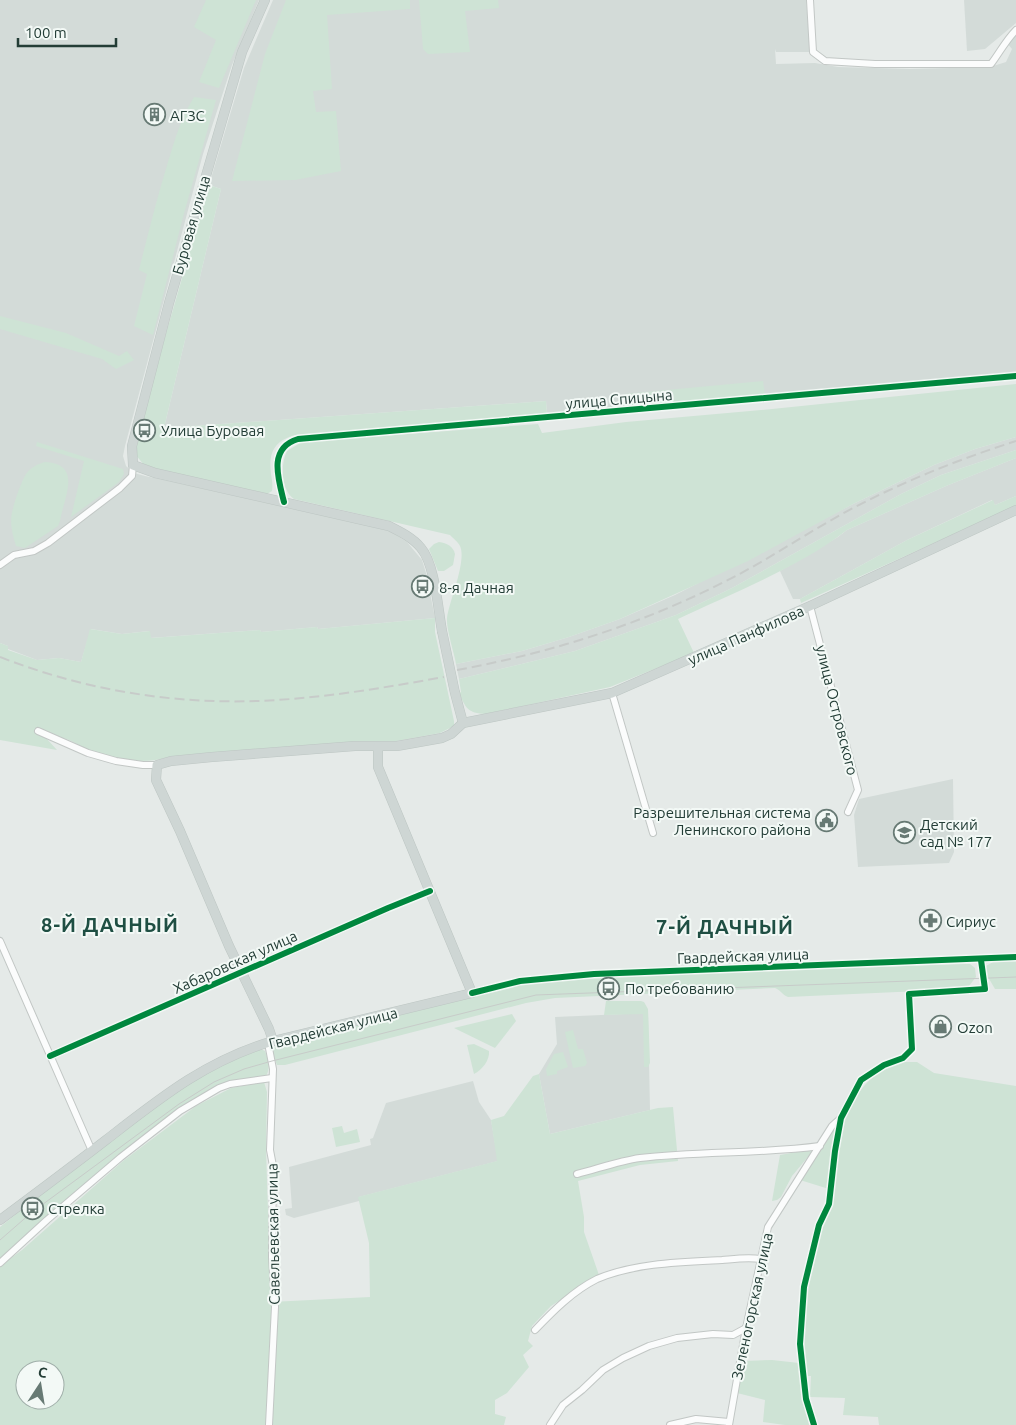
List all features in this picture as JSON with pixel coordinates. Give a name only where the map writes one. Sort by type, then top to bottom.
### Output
[{"type":"main road","name":"Буровая улица","points":[[133,465],[131,454],[134,437],[169,303],[239,61],[265,0]]},
{"type":"main road","points":[[133,465],[155,473],[390,526],[414,540],[423,550],[431,568],[442,631],[463,723],[451,734],[442,738],[397,746],[355,746],[212,757],[171,761],[157,765],[156,780],[269,1029],[270,1042]]},
{"type":"main road","name":"улица Панфилова","points":[[463,723],[612,694],[810,606],[1016,510]]},
{"type":"main road","points":[[378,747],[378,766],[472,993]]},
{"type":"main road","name":"Гвардейская улица","points":[[0,1220],[168,1092],[216,1063],[244,1050],[270,1042],[472,993]]},
{"type":"street","points":[[810,0],[813,52],[825,61],[875,64],[990,64],[1000,52],[1005,41],[1016,30]]},
{"type":"street","name":"улица Спицына","points":[[284,502],[277,470],[278,458],[288,442],[298,439],[1016,376]]},
{"type":"street","points":[[0,566],[14,554],[34,551],[60,534],[120,488],[132,476],[133,465]]},
{"type":"street","name":"улица Островского","points":[[810,606],[858,790],[848,812]]},
{"type":"street","points":[[612,694],[653,833]]},
{"type":"street","points":[[38,731],[88,753],[116,761],[157,765]]},
{"type":"street","name":"Хабаровская улица","points":[[50,1056],[430,891]]},
{"type":"street","points":[[0,941],[92,1151]]},
{"type":"street","name":"Гвардейская улица","points":[[472,993],[520,981],[586,975],[1016,958]]},
{"type":"street","points":[[814,1425],[806,1399],[800,1344],[804,1288],[819,1225],[829,1204],[841,1118],[861,1080],[884,1065],[903,1058],[912,1049],[909,994],[985,989],[981,960]]},
{"type":"street","name":"Савельевская улица","points":[[269,1425],[275,1307],[270,1150],[273,1070],[270,1042]]},
{"type":"street","points":[[0,1263],[113,1164],[180,1111],[219,1088],[230,1084],[272,1078]]},
{"type":"street","name":"Зеленогорская улица","points":[[729,1423],[746,1328],[768,1227],[832,1126],[841,1118]]},
{"type":"street","points":[[577,1174],[638,1158],[720,1152],[780,1151],[820,1146]]},
{"type":"street","points":[[535,1330],[574,1294],[597,1280],[623,1271],[679,1262],[760,1258]]},
{"type":"street","points":[[550,1425],[563,1405],[603,1370],[623,1358],[649,1346],[677,1338],[713,1334],[733,1335],[746,1328]]},
{"type":"street","points":[[670,1425],[696,1419],[729,1423]]},
{"type":"shaded area","points":[[0,0],[259,0],[232,65],[203,154],[123,456],[126,466],[134,473],[387,529],[407,542],[422,560],[435,618],[318,629],[317,627],[261,632],[260,630],[150,638],[149,631],[122,634],[91,629],[81,662],[59,658],[37,660],[8,649],[8,646],[0,643]]},
{"type":"shaded area","points":[[273,0],[806,0],[810,52],[776,52],[775,49],[776,64],[815,63],[838,67],[910,69],[990,67],[1006,62],[1012,49],[1007,43],[1016,34],[1016,373],[547,414],[546,401],[164,428],[221,189],[209,185],[244,68]]},
{"type":"shaded area","points":[[964,0],[1016,0],[1016,23],[985,49],[967,51]]},
{"type":"shaded area","points":[[1016,437],[1016,450],[941,475],[901,494],[732,588],[676,615],[575,651],[459,679],[456,664],[522,651],[620,619],[675,595],[934,465],[975,449]]},
{"type":"shaded area","points":[[1016,458],[1016,496],[995,505],[992,500],[907,540],[800,599],[793,599],[780,571],[847,530],[946,486]]},
{"type":"shaded area","name":"Детский сад № 177","points":[[953,779],[954,852],[949,863],[858,867],[854,815],[859,799]]},
{"type":"shaded area","points":[[648,1013],[650,1110],[550,1134],[539,1074],[557,1044],[555,1017]]},
{"type":"shaded area","points":[[473,1081],[479,1102],[491,1120],[498,1161],[359,1197],[359,1201],[294,1218],[286,1215],[285,1209],[292,1208],[289,1167],[371,1145],[370,1139],[373,1138],[386,1103]]},
{"type":"green space","points":[[206,0],[256,0],[219,88],[199,82],[216,40],[194,27]]},
{"type":"green space","points":[[286,0],[410,0],[410,9],[327,15],[332,89],[313,91],[316,112],[336,111],[341,171],[295,180],[232,181],[265,54]]},
{"type":"green space","points":[[419,0],[498,0],[499,8],[465,11],[470,52],[428,54],[423,49]]},
{"type":"green space","points":[[194,97],[216,100],[183,217],[153,335],[134,326],[147,274],[139,270],[173,145]]},
{"type":"green space","points":[[209,185],[221,189],[164,428],[546,401],[547,414],[289,437],[278,444],[272,453],[270,466],[272,491],[267,494],[154,469],[144,465],[135,454],[136,445]]},
{"type":"green space","points":[[0,316],[66,333],[119,356],[127,351],[134,360],[116,369],[102,359],[0,329]]},
{"type":"green space","points":[[763,381],[765,395],[625,407],[624,394]]},
{"type":"green space","points":[[1016,384],[1016,437],[975,449],[934,465],[853,504],[748,561],[620,619],[522,651],[456,664],[447,618],[461,561],[462,553],[457,542],[450,535],[294,499],[286,490],[283,477],[283,463],[287,451],[302,442],[538,424],[542,433],[626,422]]},
{"type":"green space","points":[[37,442],[123,469],[124,474],[119,482],[71,517],[84,461],[36,446]]},
{"type":"green space","points":[[1016,450],[1016,458],[946,486],[847,530],[787,568],[678,619],[694,653],[610,687],[486,714],[468,709],[459,693],[461,692],[459,679],[575,651],[676,615],[732,588],[901,494],[941,475]]},
{"type":"green space","points":[[45,462],[57,464],[68,475],[67,492],[60,521],[58,526],[25,548],[16,546],[11,519],[17,496],[28,472],[35,466]]},
{"type":"green space","points":[[1016,496],[1016,506],[801,603],[800,599],[907,540],[993,500],[995,505]]},
{"type":"green space","points":[[439,542],[449,545],[455,554],[453,565],[444,571],[438,571],[429,549]]},
{"type":"green space","points":[[435,618],[435,632],[454,721],[454,726],[440,733],[391,742],[355,742],[169,757],[148,761],[107,756],[63,738],[46,738],[57,750],[0,740],[0,643],[8,646],[8,650],[37,660],[59,658],[81,662],[90,629],[122,634],[150,631],[151,638],[260,630],[261,632],[317,627],[318,629]]},
{"type":"green space","points":[[1016,961],[1016,989],[995,989],[988,977],[986,966],[993,962]]},
{"type":"green space","points":[[970,964],[975,968],[976,977],[969,986],[963,989],[788,997],[775,988],[555,998],[526,1003],[285,1065],[277,1065],[273,1054],[273,1048],[276,1045],[520,985],[594,977]]},
{"type":"green space","points":[[606,1001],[644,1002],[648,1009],[650,1063],[648,1067],[644,1067],[643,1014],[604,1015]]},
{"type":"green space","points":[[512,1014],[516,1021],[495,1048],[454,1028]]},
{"type":"green space","points":[[573,1030],[578,1049],[583,1049],[587,1063],[585,1066],[573,1068],[565,1032]]},
{"type":"green space","points":[[474,1044],[489,1051],[485,1064],[474,1074],[467,1045]]},
{"type":"green space","points":[[261,1049],[265,1051],[268,1060],[269,1067],[266,1076],[236,1081],[185,1108],[0,1260],[0,1227],[171,1094],[217,1066]]},
{"type":"green space","points":[[563,1052],[568,1067],[557,1071],[557,1074],[547,1076],[546,1069],[554,1054]]},
{"type":"green space","points":[[900,1062],[917,1062],[934,1073],[1016,1086],[1016,1425],[879,1425],[878,1417],[843,1415],[845,1398],[810,1397],[811,1376],[806,1376],[802,1356],[805,1294],[825,1216],[842,1128],[856,1096],[870,1080]]},
{"type":"green space","points":[[539,1074],[550,1134],[658,1108],[673,1107],[678,1161],[640,1165],[578,1181],[584,1217],[584,1232],[599,1275],[551,1306],[532,1326],[528,1341],[533,1346],[523,1355],[529,1367],[507,1393],[495,1400],[495,1414],[506,1417],[504,1425],[0,1425],[0,1266],[22,1250],[123,1161],[196,1106],[231,1088],[264,1082],[267,1092],[266,1150],[271,1302],[370,1297],[369,1243],[358,1197],[497,1161],[491,1120],[504,1116],[533,1076]]},
{"type":"green space","points":[[342,1126],[344,1133],[357,1129],[360,1142],[336,1147],[332,1128]]},
{"type":"green space","points":[[836,1127],[838,1128],[829,1189],[800,1180],[832,1130]]},
{"type":"green space","points":[[808,1150],[812,1152],[792,1176],[781,1197],[772,1201],[780,1155]]},
{"type":"green space","points":[[772,1360],[799,1363],[803,1401],[812,1425],[785,1425],[763,1422],[765,1400],[737,1393],[744,1361]]},
{"type":"tram line","points":[[0,1240],[31,1213],[179,1104],[214,1082],[244,1069],[272,1061],[536,995],[1016,977]]},
{"type":"railway","points":[[457,670],[561,646],[662,611],[742,572],[875,497],[934,471],[1016,441]]},
{"type":"railway","points":[[0,657],[62,678],[94,686],[158,697],[190,700],[256,701],[303,698],[374,689],[444,677]]},
{"type":"cycle path","points":[[284,502],[279,483],[279,457],[282,449],[298,439],[1016,376]]},
{"type":"cycle path","points":[[50,1056],[430,891]]},
{"type":"cycle path","points":[[472,993],[520,981],[594,974],[1016,957]]},
{"type":"cycle path","points":[[814,1425],[806,1399],[800,1344],[804,1287],[819,1225],[829,1204],[841,1118],[861,1080],[884,1065],[903,1058],[912,1049],[909,994],[985,989],[981,960]]},
{"type":"place","name":"АГЗС","points":[[154,115]]},
{"type":"place","name":"Улица Буровая","points":[[145,430]]},
{"type":"place","name":"8-я Дачная","points":[[423,587]]},
{"type":"place","name":"Разрешительная система Ленинского района","points":[[827,821]]},
{"type":"place","name":"Детский сад № 177","points":[[904,833]]},
{"type":"place","name":"Сириус","points":[[930,921]]},
{"type":"place","name":"По требованию","points":[[609,988]]},
{"type":"place","name":"Ozon","points":[[941,1027]]},
{"type":"place","name":"Стрелка","points":[[32,1208]]},
{"type":"district","name":"8-Й ДАЧНЫЙ","points":[[110,924]]},
{"type":"district","name":"7-Й ДАЧНЫЙ","points":[[725,926]]}]
